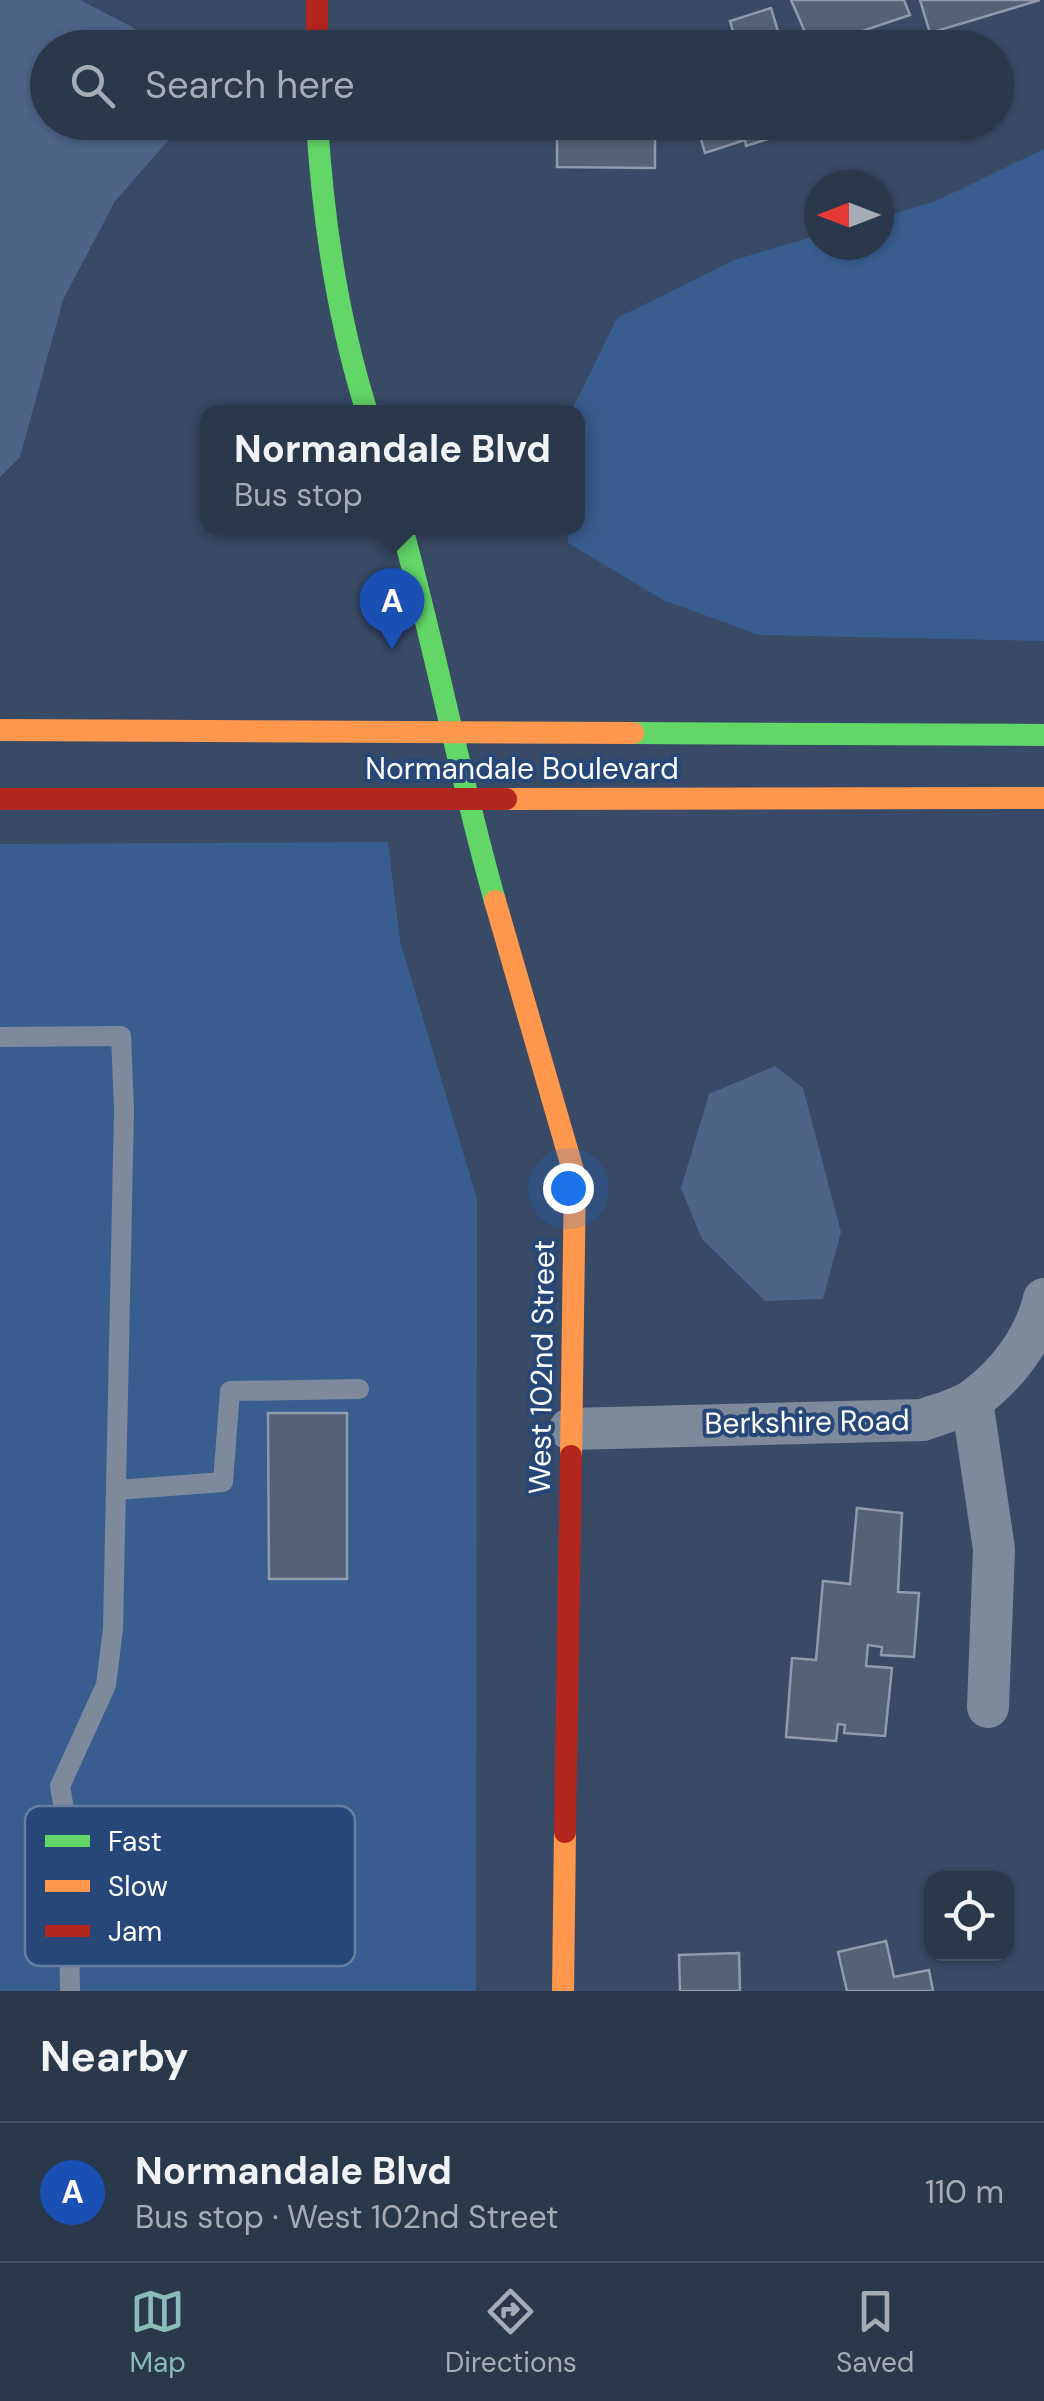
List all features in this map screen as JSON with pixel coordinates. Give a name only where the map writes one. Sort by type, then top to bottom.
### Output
[{"type":"main road","points":[[317,0],[317,30]]},
{"type":"main road","points":[[318,140],[322,213],[335,295],[365,405]]},
{"type":"main road","name":"West 102nd Street","points":[[404,535],[466,800],[575,1177],[562,1991]]},
{"type":"main road","name":"Normandale Boulevard","points":[[0,730],[1044,735]]},
{"type":"main road","name":"Normandale Boulevard","points":[[0,799],[1044,798]]},
{"type":"street","name":"Berkshire Road","points":[[570,1430],[923,1420],[972,1401],[1009,1366],[1038,1325],[1044,1299]]},
{"type":"street","points":[[972,1401],[994,1548],[988,1707]]},
{"type":"lane","points":[[0,1036],[121,1036],[124,1110],[113,1629],[106,1685],[60,1786],[63,1806]]},
{"type":"lane","points":[[117,1490],[223,1482],[230,1391],[358,1389]]},
{"type":"lane","points":[[70,1966],[70,1991]]},
{"type":"shaded area","points":[[0,0],[80,0],[136,30],[30,30],[30,140],[169,140],[115,201],[63,300],[20,457],[0,477]]},
{"type":"shaded area","points":[[1044,149],[1044,641],[759,635],[663,600],[568,543],[567,535],[585,535],[585,405],[574,405],[617,318],[734,260],[804,239],[804,260],[894,260],[894,214],[936,201]]},
{"type":"shaded area","points":[[388,842],[400,941],[477,1199],[476,1991],[0,1991],[0,844]]},
{"type":"shaded area","points":[[775,1066],[803,1088],[841,1232],[823,1299],[765,1301],[702,1239],[681,1188],[709,1094]]},
{"type":"building","points":[[791,0],[904,0],[910,15],[865,30],[804,30]]},
{"type":"building","points":[[920,0],[1040,0],[940,30],[929,30]]},
{"type":"building","points":[[771,8],[778,30],[733,30],[730,21]]},
{"type":"building","points":[[557,140],[655,140],[655,168],[557,167]]},
{"type":"building","points":[[701,140],[745,140],[705,153]]},
{"type":"building","points":[[268,1413],[347,1413],[347,1579],[269,1579]]},
{"type":"building","points":[[857,1508],[902,1513],[898,1592],[919,1593],[914,1657],[881,1655],[882,1647],[868,1645],[866,1666],[892,1668],[885,1736],[844,1733],[845,1725],[838,1724],[836,1741],[786,1737],[792,1658],[816,1660],[823,1581],[850,1584]]},
{"type":"building","points":[[886,1941],[894,1977],[929,1970],[933,1991],[847,1991],[838,1952]]},
{"type":"building","points":[[739,1953],[740,1991],[680,1991],[679,1955]]},
{"type":"traffic: fast","points":[[318,140],[333,268],[365,405]]},
{"type":"traffic: fast","points":[[404,535],[495,901]]},
{"type":"traffic: fast","points":[[633,733],[1044,735]]},
{"type":"traffic: slow","points":[[0,730],[633,733]]},
{"type":"traffic: slow","points":[[506,799],[1044,798]]},
{"type":"traffic: slow","points":[[495,901],[575,1177],[571,1456]]},
{"type":"traffic: slow","points":[[563,1991],[565,1832]]},
{"type":"traffic: jam","points":[[317,0],[317,30]]},
{"type":"traffic: jam","points":[[0,799],[506,799]]},
{"type":"traffic: jam","points":[[565,1832],[571,1456]]},
{"type":"place","name":"Normandale Blvd","points":[[392,650]]}]
